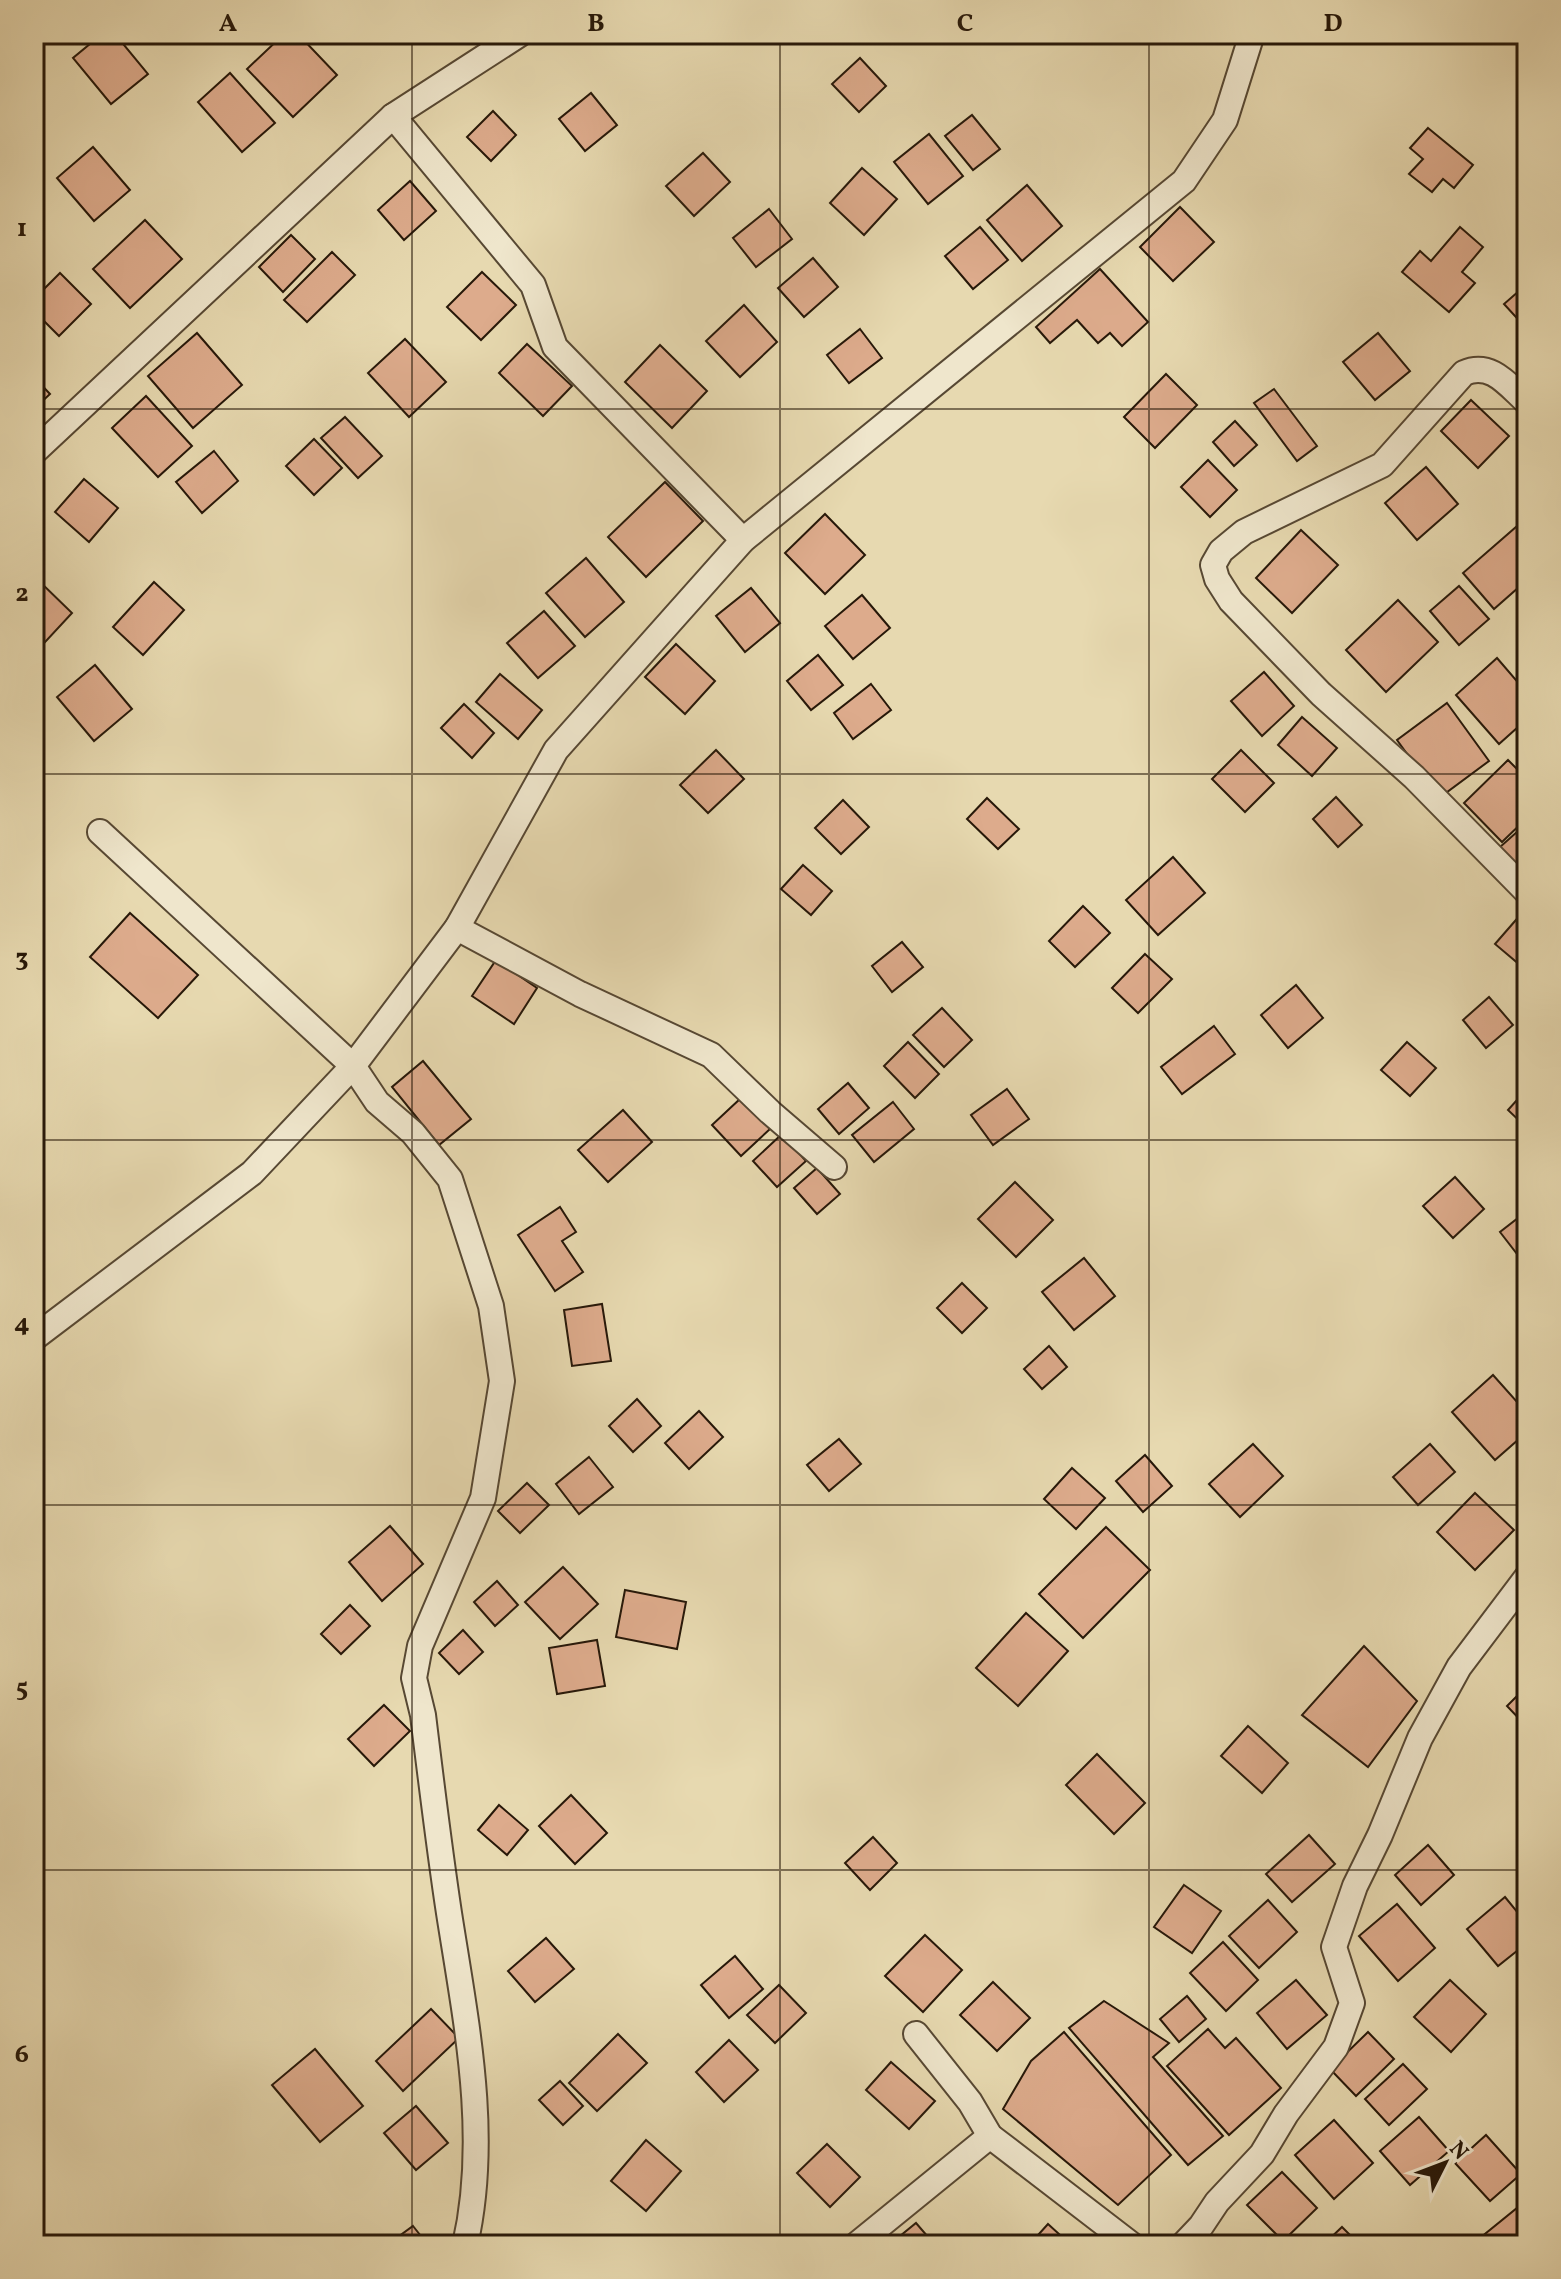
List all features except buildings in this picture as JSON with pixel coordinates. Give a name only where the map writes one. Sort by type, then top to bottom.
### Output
[{"type":"street","points":[[34,452],[393,116],[520,34]]},
{"type":"street","points":[[34,1338],[252,1173],[353,1066],[457,928],[556,750],[743,540],[1184,181],[1225,120],[1252,34]]},
{"type":"street","points":[[393,116],[533,285],[555,347],[743,540]]},
{"type":"street","points":[[1527,402],[1486,369],[1475,368],[1464,373],[1382,465],[1244,532],[1221,551],[1213,565],[1217,579],[1231,601],[1321,694],[1414,777],[1527,892]]},
{"type":"street","points":[[100,832],[353,1066],[377,1102],[413,1133],[450,1179],[491,1306],[502,1381],[483,1498],[420,1646],[414,1678],[423,1715],[466,2021],[477,2130],[465,2245]]},
{"type":"street","points":[[457,928],[580,994],[711,1055],[770,1112],[834,1167]]},
{"type":"street","points":[[1183,2245],[1217,2202],[1262,2154],[1286,2114],[1336,2047],[1352,2003],[1334,1947],[1355,1886],[1420,1738],[1452,1679],[1527,1577]]},
{"type":"street","points":[[916,2034],[970,2102],[990,2136],[1132,2245]]},
{"type":"street","points":[[856,2245],[990,2136]]}]
